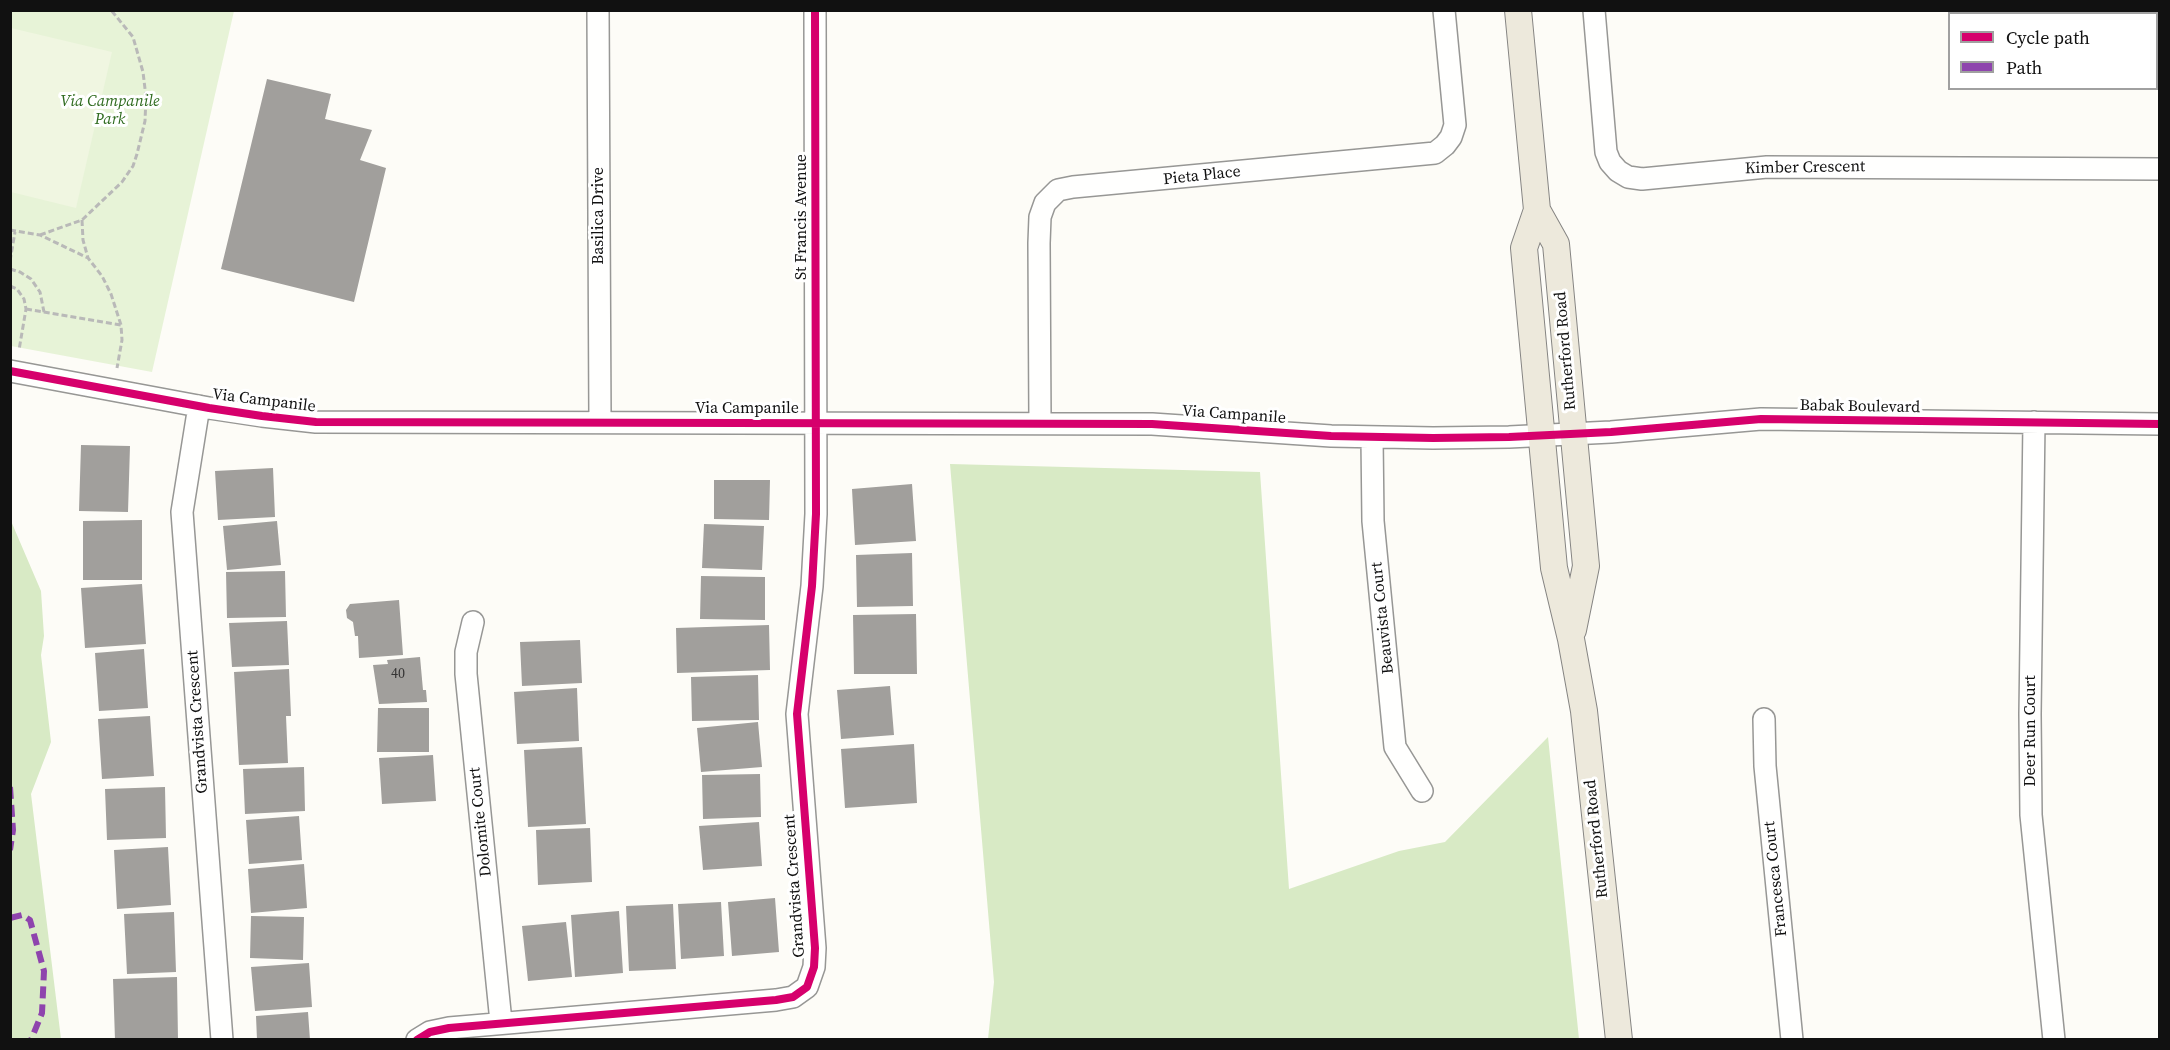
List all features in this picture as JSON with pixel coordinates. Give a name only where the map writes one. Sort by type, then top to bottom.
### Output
[{"type":"main road","name":"Rutherford Road","points":[[1518,10],[1537,210],[1524,248],[1559,435],[1554,568],[1571,639],[1584,711],[1619,1040]]},
{"type":"street","name":"Basilica Drive","points":[[598,10],[600,422]]},
{"type":"street","name":"St Francis Avenue","points":[[815,10],[816,423]]},
{"type":"street","name":"Pieta Place","points":[[1040,423],[1039,243],[1040,217],[1045,203],[1058,190],[1073,188],[1434,153],[1445,146],[1452,137],[1455,125],[1444,10]]},
{"type":"street","name":"Kimber Crescent","points":[[1594,10],[1606,152],[1610,162],[1628,177],[1642,178],[1767,167],[2160,169]]},
{"type":"street","name":"Via Campanile","points":[[10,371],[199,406],[316,422],[1040,423],[1183,425],[1372,438],[1559,435]]},
{"type":"street","name":"Grandvista Crescent","points":[[199,406],[182,512],[222,1040]]},
{"type":"street","name":"Babak Boulevard","points":[[1559,435],[1761,419],[2160,424]]},
{"type":"street","name":"Deer Run Court","points":[[2034,422],[2031,815],[2054,1040]]},
{"type":"street","name":"Grandvista Crescent","points":[[417,1040],[430,1032],[501,1022],[776,1000],[793,997],[807,987],[814,967],[815,948],[797,714],[816,541],[816,423]]},
{"type":"street","name":"Beauvista Court","points":[[1372,438],[1373,521],[1395,747],[1422,791]]},
{"type":"street","name":"Dolomite Court","points":[[473,622],[466,652],[466,674],[501,1022]]},
{"type":"street","name":"Francesca Court","points":[[1764,719],[1765,766],[1792,1040]]},
{"type":"path","points":[[40,235],[82,220],[122,182],[133,166],[145,121],[146,97],[139,54],[133,37],[111,10]]},
{"type":"path","points":[[82,220],[83,240],[88,258],[102,276],[111,294],[120,325],[122,340],[117,368]]},
{"type":"path","points":[[10,261],[13,231],[40,235],[88,258]]},
{"type":"path","points":[[10,269],[31,279],[40,292],[44,312]]},
{"type":"path","points":[[10,286],[17,289],[24,299],[26,309],[19,350]]},
{"type":"path","points":[[26,309],[120,325]]},
{"type":"green space","name":"Via Campanile Park","points":[[10,11],[234,11],[152,372],[11,346]]},
{"type":"green space","points":[[11,28],[112,52],[76,208],[11,192]]},
{"type":"green space","points":[[950,464],[1260,472],[1289,889],[1399,851],[1445,842],[1548,737],[1579,1039],[988,1039],[994,982]]},
{"type":"green space","points":[[11,521],[41,591],[44,636],[41,655],[51,742],[31,794],[61,1039],[11,1039]]},
{"type":"building","points":[[267,79],[331,94],[325,119],[372,130],[360,160],[386,168],[354,302],[221,269]]},
{"type":"building","points":[[81,445],[130,446],[128,512],[79,511]]},
{"type":"building","points":[[273,468],[275,517],[218,520],[215,471]]},
{"type":"building","points":[[714,480],[770,480],[769,520],[714,519]]},
{"type":"building","points":[[912,484],[916,541],[855,545],[852,489]]},
{"type":"building","points":[[142,520],[142,580],[83,580],[83,521]]},
{"type":"building","points":[[277,521],[281,565],[227,570],[223,526]]},
{"type":"building","points":[[704,524],[764,526],[762,570],[702,568]]},
{"type":"building","points":[[912,553],[913,606],[857,607],[856,555]]},
{"type":"building","points":[[285,571],[286,617],[227,618],[226,572]]},
{"type":"building","points":[[701,576],[765,577],[765,620],[700,619]]},
{"type":"building","points":[[142,584],[146,644],[85,648],[81,588]]},
{"type":"building","points":[[399,600],[403,655],[359,658],[358,636],[355,636],[353,622],[347,618],[346,610],[350,604]]},
{"type":"building","points":[[916,614],[917,674],[854,674],[853,615]]},
{"type":"building","points":[[287,621],[289,665],[232,667],[229,623]]},
{"type":"building","points":[[769,625],[770,670],[677,673],[676,628]]},
{"type":"building","points":[[580,640],[582,683],[522,686],[520,642]]},
{"type":"building","points":[[144,649],[148,708],[99,711],[95,653]]},
{"type":"building","points":[[420,657],[423,690],[426,690],[427,702],[379,704],[373,665],[388,664],[387,660]]},
{"type":"building","points":[[289,669],[291,716],[286,716],[288,763],[239,765],[234,672]]},
{"type":"building","points":[[758,675],[759,720],[692,721],[691,677]]},
{"type":"building","points":[[890,686],[894,735],[841,739],[837,690]]},
{"type":"building","points":[[577,688],[579,741],[517,744],[514,692]]},
{"type":"building","points":[[378,708],[429,708],[429,752],[377,752]]},
{"type":"building","points":[[150,716],[154,776],[102,779],[98,719]]},
{"type":"building","points":[[758,722],[762,767],[701,772],[697,728]]},
{"type":"building","points":[[914,744],[917,803],[845,808],[841,749]]},
{"type":"building","points":[[582,747],[586,824],[528,827],[524,750]]},
{"type":"building","points":[[433,755],[436,801],[382,804],[379,758]]},
{"type":"building","points":[[304,767],[305,811],[245,814],[243,769]]},
{"type":"building","points":[[760,774],[761,817],[703,819],[702,775]]},
{"type":"building","points":[[165,787],[166,838],[107,840],[105,789]]},
{"type":"building","points":[[299,816],[302,860],[249,864],[246,820]]},
{"type":"building","points":[[759,822],[762,866],[703,870],[699,826]]},
{"type":"building","points":[[590,828],[592,882],[538,885],[536,830]]},
{"type":"building","points":[[168,847],[171,905],[117,909],[114,850]]},
{"type":"building","points":[[304,864],[307,908],[251,913],[248,869]]},
{"type":"building","points":[[775,898],[779,952],[732,956],[728,902]]},
{"type":"building","points":[[721,902],[724,956],[681,959],[678,904]]},
{"type":"building","points":[[673,904],[676,969],[629,971],[626,906]]},
{"type":"building","points":[[619,911],[623,973],[575,977],[571,915]]},
{"type":"building","points":[[174,912],[176,972],[127,974],[124,914]]},
{"type":"building","points":[[251,916],[304,917],[303,960],[250,958]]},
{"type":"building","points":[[566,922],[572,977],[528,981],[522,926]]},
{"type":"building","points":[[309,963],[312,1007],[255,1011],[251,967]]},
{"type":"building","points":[[177,977],[178,1040],[115,1040],[113,979]]},
{"type":"building","points":[[308,1012],[310,1040],[257,1040],[256,1016]]},
{"type":"marked path","points":[[10,787],[13,830],[10,850]]},
{"type":"marked path","points":[[10,918],[22,915],[30,920],[44,971],[42,1013],[31,1040]]},
{"type":"cycle path","points":[[417,1040],[430,1032],[449,1028],[776,1000],[793,997],[807,987],[814,967],[815,948],[797,714],[812,586],[816,514],[815,10]]},
{"type":"cycle path","points":[[10,371],[209,408],[316,422],[1152,424],[1331,436],[1433,438],[1611,432],[1761,419],[2160,424]]}]
